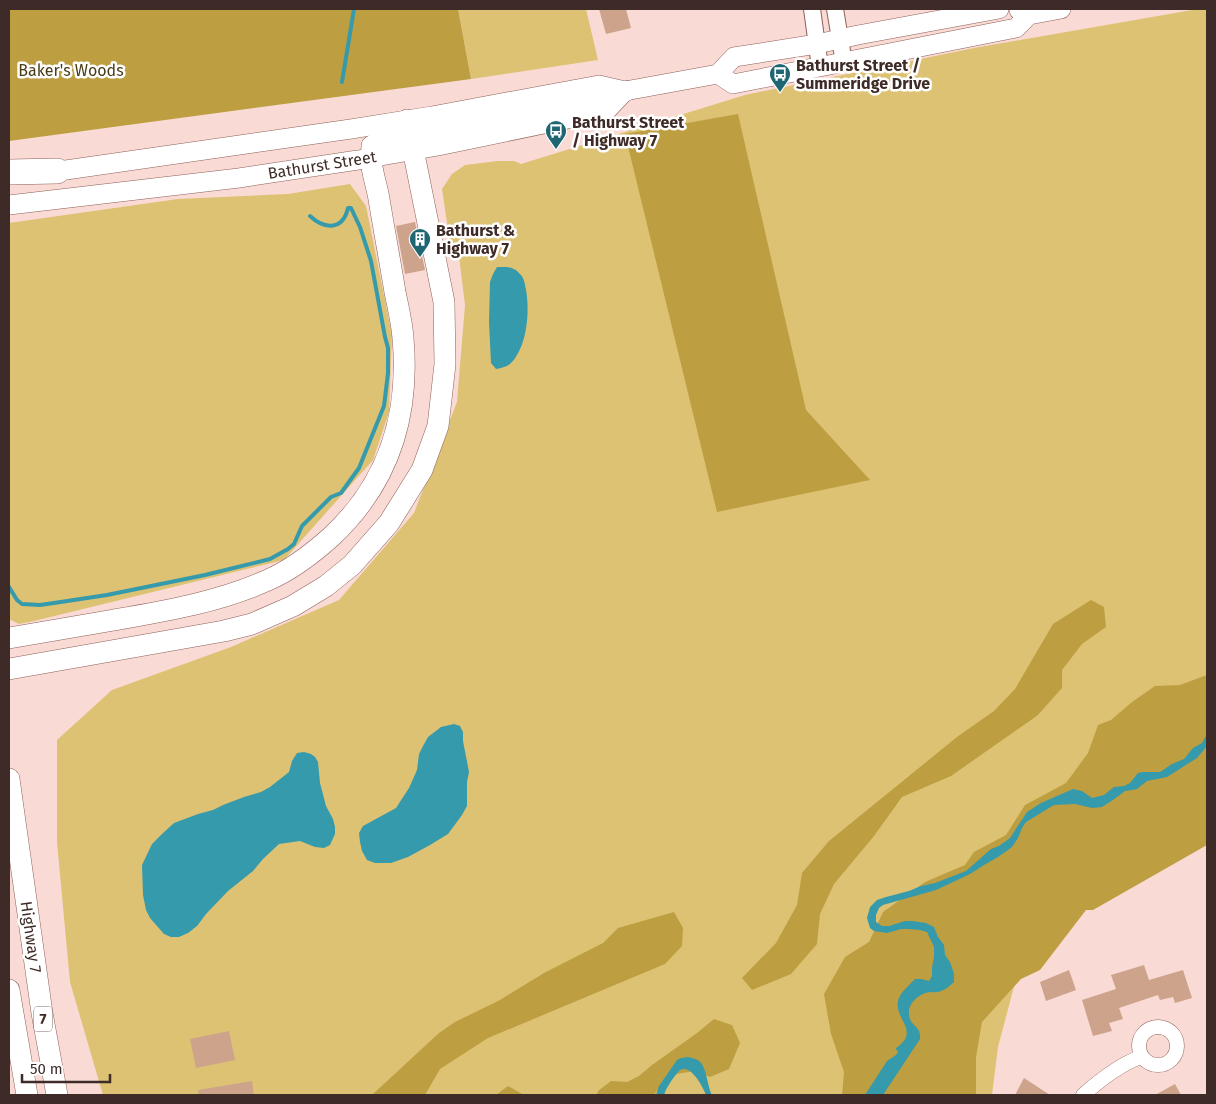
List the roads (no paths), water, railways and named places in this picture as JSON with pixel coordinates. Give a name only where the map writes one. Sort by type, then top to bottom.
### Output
[{"type":"highway","points":[[9,172],[57,171]]},
{"type":"main road","points":[[9,638],[177,609],[237,592],[269,580],[298,564],[322,546],[358,509],[373,487],[389,455],[398,426],[404,382],[403,337],[371,158],[372,146],[378,142],[533,114],[584,100],[718,74],[734,57],[817,44],[999,9]]},
{"type":"main road","points":[[718,74],[733,84],[844,63],[1016,28],[1023,12],[1061,9]]},
{"type":"main road","name":"Bathurst Street","points":[[9,178],[341,131],[410,136]]},
{"type":"main road","points":[[9,669],[224,632],[252,624],[293,606],[326,586],[352,565],[389,523],[422,470],[438,426],[445,364],[444,302],[410,136]]},
{"type":"main road","name":"Bathurst Street","points":[[9,205],[239,178],[371,158]]},
{"type":"main road","name":"Highway 7","points":[[9,779],[42,1013],[56,1095]]},
{"type":"main road","name":"Highway 7","points":[[9,990],[27,1095]]},
{"type":"street","points":[[812,9],[820,67]]},
{"type":"street","points":[[835,9],[844,63]]},
{"type":"street","points":[[1083,1095],[1130,1060],[1141,1057]]},
{"type":"water","points":[[497,267],[512,268],[521,275],[525,285],[528,309],[524,339],[516,357],[505,367],[496,369],[491,363],[489,322],[490,282]]},
{"type":"water","points":[[454,724],[460,726],[463,732],[469,772],[467,806],[462,815],[448,834],[408,857],[391,863],[375,863],[367,860],[360,842],[359,833],[363,826],[396,808],[409,788],[417,770],[419,754],[428,737],[441,727]]},
{"type":"water","points":[[1207,734],[1207,746],[1197,758],[1167,777],[1147,781],[1137,789],[1125,791],[1102,807],[1092,808],[1075,804],[1054,805],[1026,822],[1012,847],[970,874],[936,890],[883,905],[879,908],[876,922],[882,926],[912,921],[926,923],[934,927],[944,945],[945,955],[950,962],[954,974],[954,982],[940,992],[929,992],[922,995],[912,1003],[909,1017],[919,1031],[920,1039],[883,1095],[865,1095],[887,1061],[896,1055],[898,1052],[896,1048],[903,1042],[906,1036],[907,1030],[898,1007],[899,998],[902,992],[915,979],[929,981],[932,976],[934,956],[934,947],[927,932],[901,929],[887,933],[874,931],[870,928],[867,918],[870,907],[877,900],[935,883],[966,871],[991,849],[1010,838],[1027,812],[1041,803],[1073,789],[1082,791],[1092,798],[1104,795],[1114,787],[1130,783],[1138,773],[1160,772],[1184,759],[1193,748],[1202,743]]},
{"type":"water","points":[[297,753],[311,754],[318,762],[320,783],[326,806],[335,827],[335,834],[330,845],[324,848],[315,847],[300,841],[279,844],[253,871],[228,891],[197,926],[179,937],[171,937],[164,934],[150,918],[143,895],[142,865],[152,844],[174,823],[261,792],[270,787],[289,772],[292,761]]},
{"type":"water","points":[[688,1057],[702,1064],[712,1095],[706,1095],[696,1077],[683,1069],[674,1077],[664,1095],[656,1095],[659,1086],[677,1060]]},
{"type":"waterway","points":[[342,82],[354,9]]},
{"type":"waterway","points":[[9,587],[17,600],[22,604],[40,605],[107,595],[205,575],[270,559],[294,544],[302,526],[331,497],[341,493],[359,468],[384,406],[388,373],[388,348],[371,261],[360,227],[351,208],[348,208],[342,220],[333,226],[322,224],[310,216]]},
{"type":"place","name":"Bathurst Street / Summeridge Drive","points":[[780,93]]},
{"type":"place","name":"Bathurst Street / Highway 7","points":[[556,150]]},
{"type":"place","name":"Bathurst & Highway 7","points":[[420,258]]},
{"type":"park label","name":"Baker's Woods","points":[[71,70]]}]
